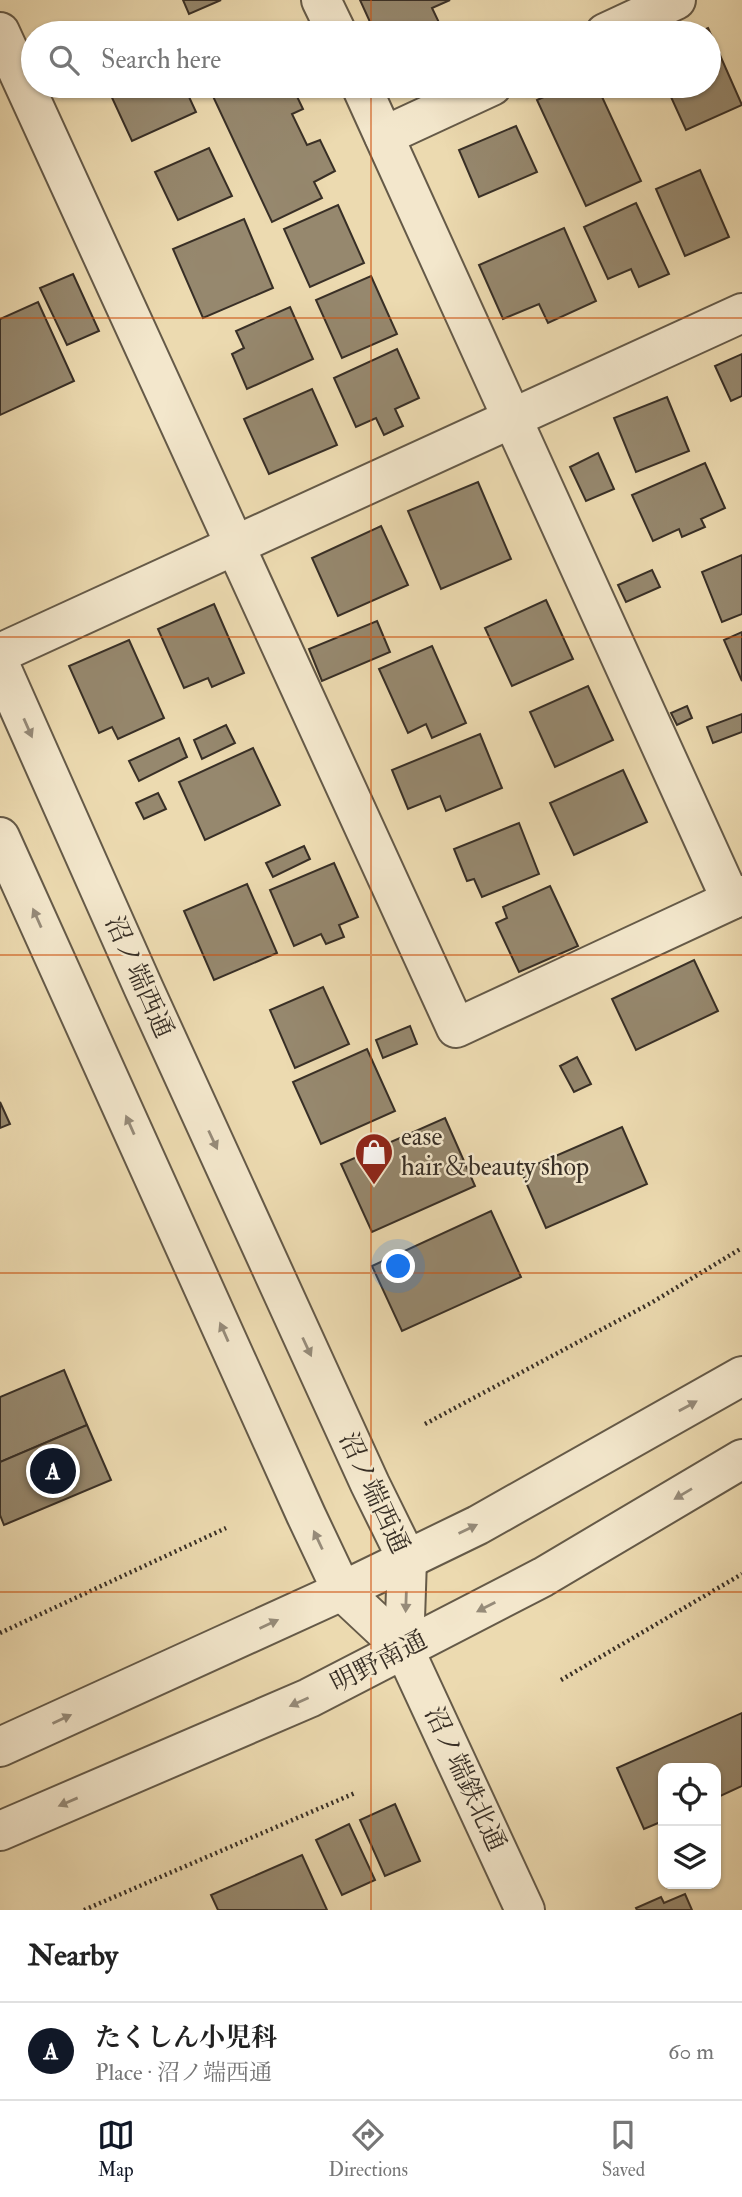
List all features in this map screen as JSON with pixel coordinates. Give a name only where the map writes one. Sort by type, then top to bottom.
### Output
[{"type":"street","points":[[321,0],[331,21]]},
{"type":"street","points":[[630,21],[676,0]]},
{"type":"street","points":[[0,32],[21,78]]},
{"type":"street","points":[[30,98],[456,1028],[737,897],[367,98]]},
{"type":"street","points":[[384,136],[466,98]]},
{"type":"street","points":[[0,653],[742,313]]},
{"type":"street","name":"沼ノ端西通","points":[[0,665],[161,1027],[370,1484],[407,1559],[404,1649]]},
{"type":"street","points":[[0,836],[342,1591],[404,1649]]},
{"type":"street","points":[[0,1747],[342,1591],[478,1525],[742,1376]]},
{"type":"street","name":"明野南通","points":[[0,1831],[309,1698],[543,1577],[742,1459]]},
{"type":"street","name":"沼ノ端鉄北通","points":[[404,1649],[525,1910]]},
{"type":"path","points":[[425,1424],[651,1303],[742,1248]]},
{"type":"path","points":[[0,1633],[226,1528]]},
{"type":"path","points":[[561,1680],[742,1574]]},
{"type":"path","points":[[84,1910],[355,1793]]},
{"type":"building","points":[[183,0],[221,0],[189,14]]},
{"type":"building","points":[[360,0],[450,0],[432,8],[438,21],[370,21]]},
{"type":"building","points":[[721,57],[742,105],[686,130],[671,98],[721,98]]},
{"type":"building","points":[[112,98],[190,98],[196,112],[132,141]]},
{"type":"building","points":[[214,98],[298,98],[303,109],[292,114],[307,145],[320,140],[335,171],[314,182],[322,198],[272,222]]},
{"type":"building","points":[[603,98],[641,181],[586,206],[537,100]]},
{"type":"building","points":[[516,126],[537,172],[479,197],[459,150]]},
{"type":"building","points":[[209,148],[232,196],[178,220],[155,172]]},
{"type":"building","points":[[700,170],[729,237],[685,256],[656,189]]},
{"type":"building","points":[[636,203],[669,274],[639,287],[631,269],[608,279],[584,227]]},
{"type":"building","points":[[338,205],[364,263],[310,287],[284,229]]},
{"type":"building","points":[[244,219],[273,288],[203,318],[173,249]]},
{"type":"building","points":[[564,228],[596,301],[548,323],[539,304],[503,319],[479,265]]},
{"type":"building","points":[[73,274],[99,331],[67,345],[40,288]]},
{"type":"building","points":[[371,276],[397,334],[342,358],[316,300]]},
{"type":"building","points":[[38,302],[74,381],[0,415],[0,319]]},
{"type":"building","points":[[290,307],[313,359],[247,389],[232,354],[244,348],[236,331]]},
{"type":"building","points":[[397,349],[419,398],[395,409],[403,426],[384,435],[376,418],[356,427],[334,378]]},
{"type":"building","points":[[742,354],[742,396],[731,401],[715,366]]},
{"type":"building","points":[[312,389],[337,445],[269,474],[244,419]]},
{"type":"building","points":[[667,397],[689,451],[636,472],[614,418]]},
{"type":"building","points":[[598,453],[614,489],[586,501],[570,467]]},
{"type":"building","points":[[705,463],[725,508],[701,519],[705,527],[682,537],[679,529],[653,541],[632,495]]},
{"type":"building","points":[[478,482],[511,559],[441,589],[408,511]]},
{"type":"building","points":[[381,526],[408,585],[338,616],[312,558]]},
{"type":"building","points":[[742,555],[742,614],[722,622],[702,572]]},
{"type":"building","points":[[652,570],[660,587],[626,602],[618,585]]},
{"type":"building","points":[[546,600],[573,659],[512,686],[485,628]]},
{"type":"building","points":[[214,604],[244,673],[212,687],[208,678],[184,688],[158,629]]},
{"type":"building","points":[[377,621],[390,652],[322,681],[309,649]]},
{"type":"building","points":[[742,632],[742,681],[724,640]]},
{"type":"building","points":[[129,640],[164,718],[118,739],[112,727],[99,733],[69,666]]},
{"type":"building","points":[[432,646],[466,723],[432,738],[426,724],[408,733],[379,669]]},
{"type":"building","points":[[588,686],[613,740],[555,767],[530,712]]},
{"type":"building","points":[[687,706],[692,718],[677,725],[671,713]]},
{"type":"building","points":[[742,714],[742,732],[713,743],[707,727]]},
{"type":"building","points":[[226,725],[235,743],[202,759],[194,740]]},
{"type":"building","points":[[480,734],[502,788],[446,811],[440,796],[408,809],[392,770]]},
{"type":"building","points":[[179,738],[187,757],[139,781],[129,761]]},
{"type":"building","points":[[253,748],[280,805],[205,840],[179,782]]},
{"type":"building","points":[[623,770],[647,822],[574,855],[550,803]]},
{"type":"building","points":[[158,793],[166,809],[144,819],[136,803]]},
{"type":"building","points":[[519,823],[539,874],[482,897],[474,879],[467,881],[454,849]]},
{"type":"building","points":[[304,846],[310,859],[273,877],[266,863]]},
{"type":"building","points":[[334,863],[358,917],[339,925],[344,937],[326,944],[321,934],[294,946],[270,890]]},
{"type":"building","points":[[247,884],[277,953],[214,980],[184,911]]},
{"type":"building","points":[[550,886],[578,946],[519,972],[496,923],[507,918],[503,907]]},
{"type":"building","points":[[694,960],[718,1011],[636,1050],[612,999]]},
{"type":"building","points":[[323,987],[349,1044],[295,1068],[270,1010]]},
{"type":"building","points":[[410,1026],[417,1044],[383,1058],[376,1040]]},
{"type":"building","points":[[367,1049],[395,1111],[321,1144],[293,1082]]},
{"type":"building","points":[[577,1057],[591,1084],[574,1092],[560,1066]]},
{"type":"building","points":[[0,1102],[10,1124],[0,1128]]},
{"type":"building","points":[[445,1118],[475,1186],[372,1232],[341,1164]]},
{"type":"building","points":[[622,1127],[647,1184],[546,1228],[521,1171]]},
{"type":"building","points":[[491,1211],[521,1277],[402,1331],[372,1266]]},
{"type":"building","points":[[64,1370],[87,1425],[0,1462],[0,1397]]},
{"type":"building","points":[[87,1425],[111,1480],[4,1525],[0,1515],[0,1462]]},
{"type":"building","points":[[742,1713],[742,1786],[721,1796],[721,1763],[658,1763],[658,1823],[644,1829],[617,1768]]},
{"type":"building","points":[[395,1804],[420,1861],[385,1876],[360,1820]]},
{"type":"building","points":[[349,1824],[375,1880],[342,1895],[316,1840]]},
{"type":"building","points":[[302,1855],[327,1910],[218,1910],[211,1895]]},
{"type":"building","points":[[685,1894],[692,1910],[636,1908],[661,1897],[664,1903]]},
{"type":"place","name":"ease hair＆beauty shop","points":[[374,1186]]},
{"type":"place","name":"たくしん小児科","points":[[53,1471]]}]
